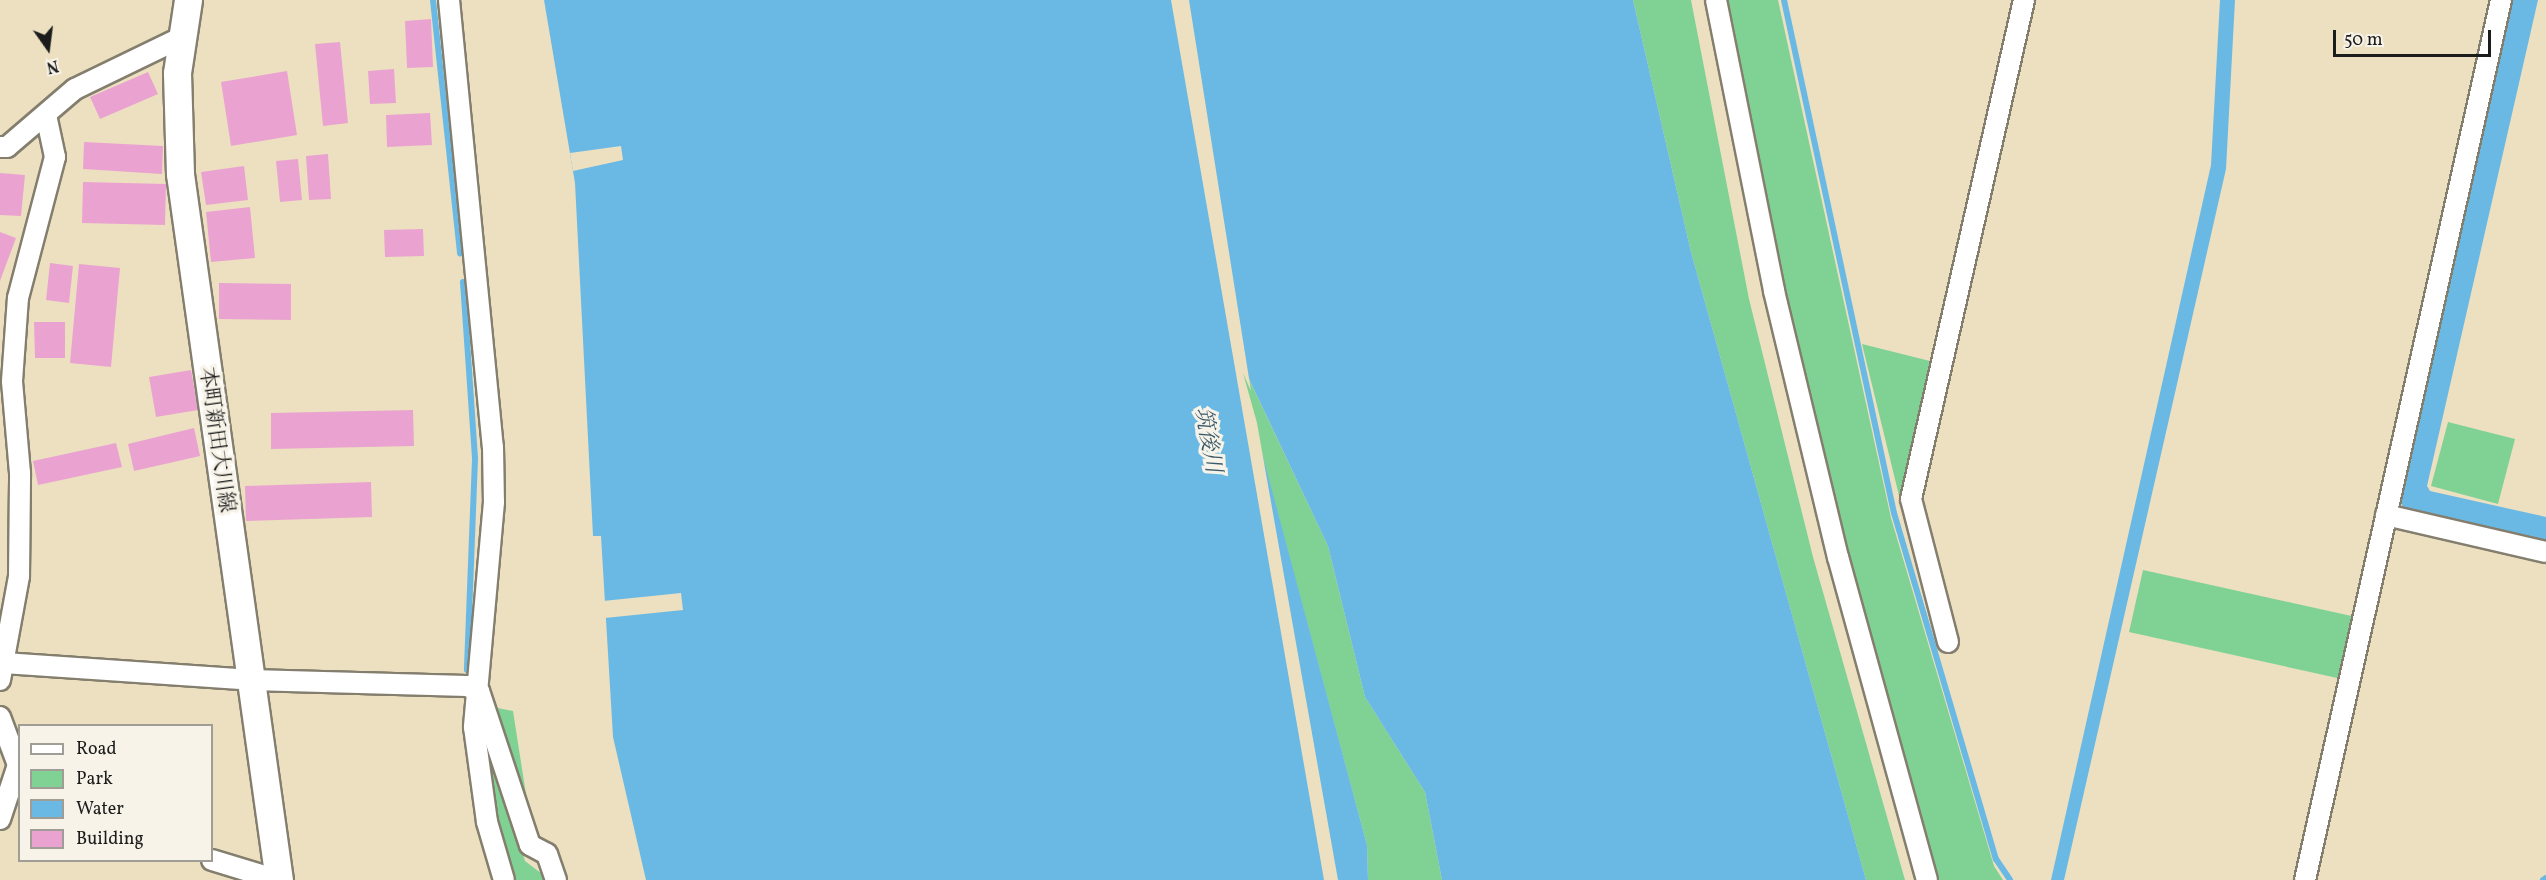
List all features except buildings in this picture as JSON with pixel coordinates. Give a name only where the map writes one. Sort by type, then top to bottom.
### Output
[{"type":"main road","name":"本町新田大川線","points":[[188,0],[180,38],[180,174],[279,880]]},
{"type":"street","points":[[449,0],[493,447],[494,502],[474,727],[487,822],[504,880]]},
{"type":"street","points":[[1716,0],[1774,291],[1838,557],[1928,880]]},
{"type":"street","points":[[1947,642],[1911,499],[2024,0]]},
{"type":"street","points":[[2304,880],[2501,0]]},
{"type":"street","points":[[0,147],[8,147],[75,89],[180,38]]},
{"type":"street","points":[[46,115],[55,157],[18,298],[12,381],[20,473],[19,576],[2,673],[456,685],[478,691]]},
{"type":"street","points":[[2386,515],[2546,552]]},
{"type":"street","points":[[478,691],[530,845],[547,854],[556,880]]},
{"type":"street","points":[[0,717],[18,765],[15,794],[0,819]]},
{"type":"street","points":[[213,860],[279,880]]},
{"type":"green space","points":[[1633,0],[1691,0],[1749,299],[1813,557],[1905,880],[1866,880],[1691,252]]},
{"type":"green space","points":[[1724,0],[1778,0],[1891,518],[1994,866],[2003,880],[1938,880],[1845,549],[1782,285]]},
{"type":"green space","points":[[1231,341],[1328,546],[1365,697],[1425,792],[1442,880],[1368,880],[1367,845]]},
{"type":"green space","points":[[1862,344],[1934,362],[1902,508]]},
{"type":"green space","points":[[2448,422],[2515,439],[2498,504],[2431,486]]},
{"type":"green space","points":[[2143,570],[2356,617],[2342,679],[2129,632]]},
{"type":"green space","points":[[493,707],[513,711],[530,820]]},
{"type":"green space","points":[[483,727],[525,861],[550,880],[516,880],[507,871],[490,799]]},
{"type":"water","name":"筑後川","points":[[544,0],[1633,0],[1691,252],[1866,880],[1442,880],[1425,792],[1365,697],[1328,546],[1233,345],[1367,845],[1368,880],[646,880],[613,737],[601,536],[593,536],[575,183]]},
{"type":"water","points":[[2220,0],[2235,0],[2226,169],[2064,880],[2051,880],[2211,165]]},
{"type":"water","points":[[2513,0],[2538,0],[2427,486],[2430,491],[2546,517],[2546,542],[2404,509],[2400,501]]},
{"type":"pier","points":[[1171,0],[1189,0],[1251,391],[1243,373],[1257,423],[1338,880],[1324,880]]},
{"type":"pier","points":[[621,146],[623,160],[573,171],[570,153]]},
{"type":"pier","points":[[681,593],[683,610],[605,618],[603,601]]},
{"type":"waterway","points":[[433,0],[460,254]]},
{"type":"waterway","points":[[1784,0],[1894,513],[1996,859],[2010,880]]},
{"type":"waterway","points":[[463,282],[475,459],[467,670]]}]
